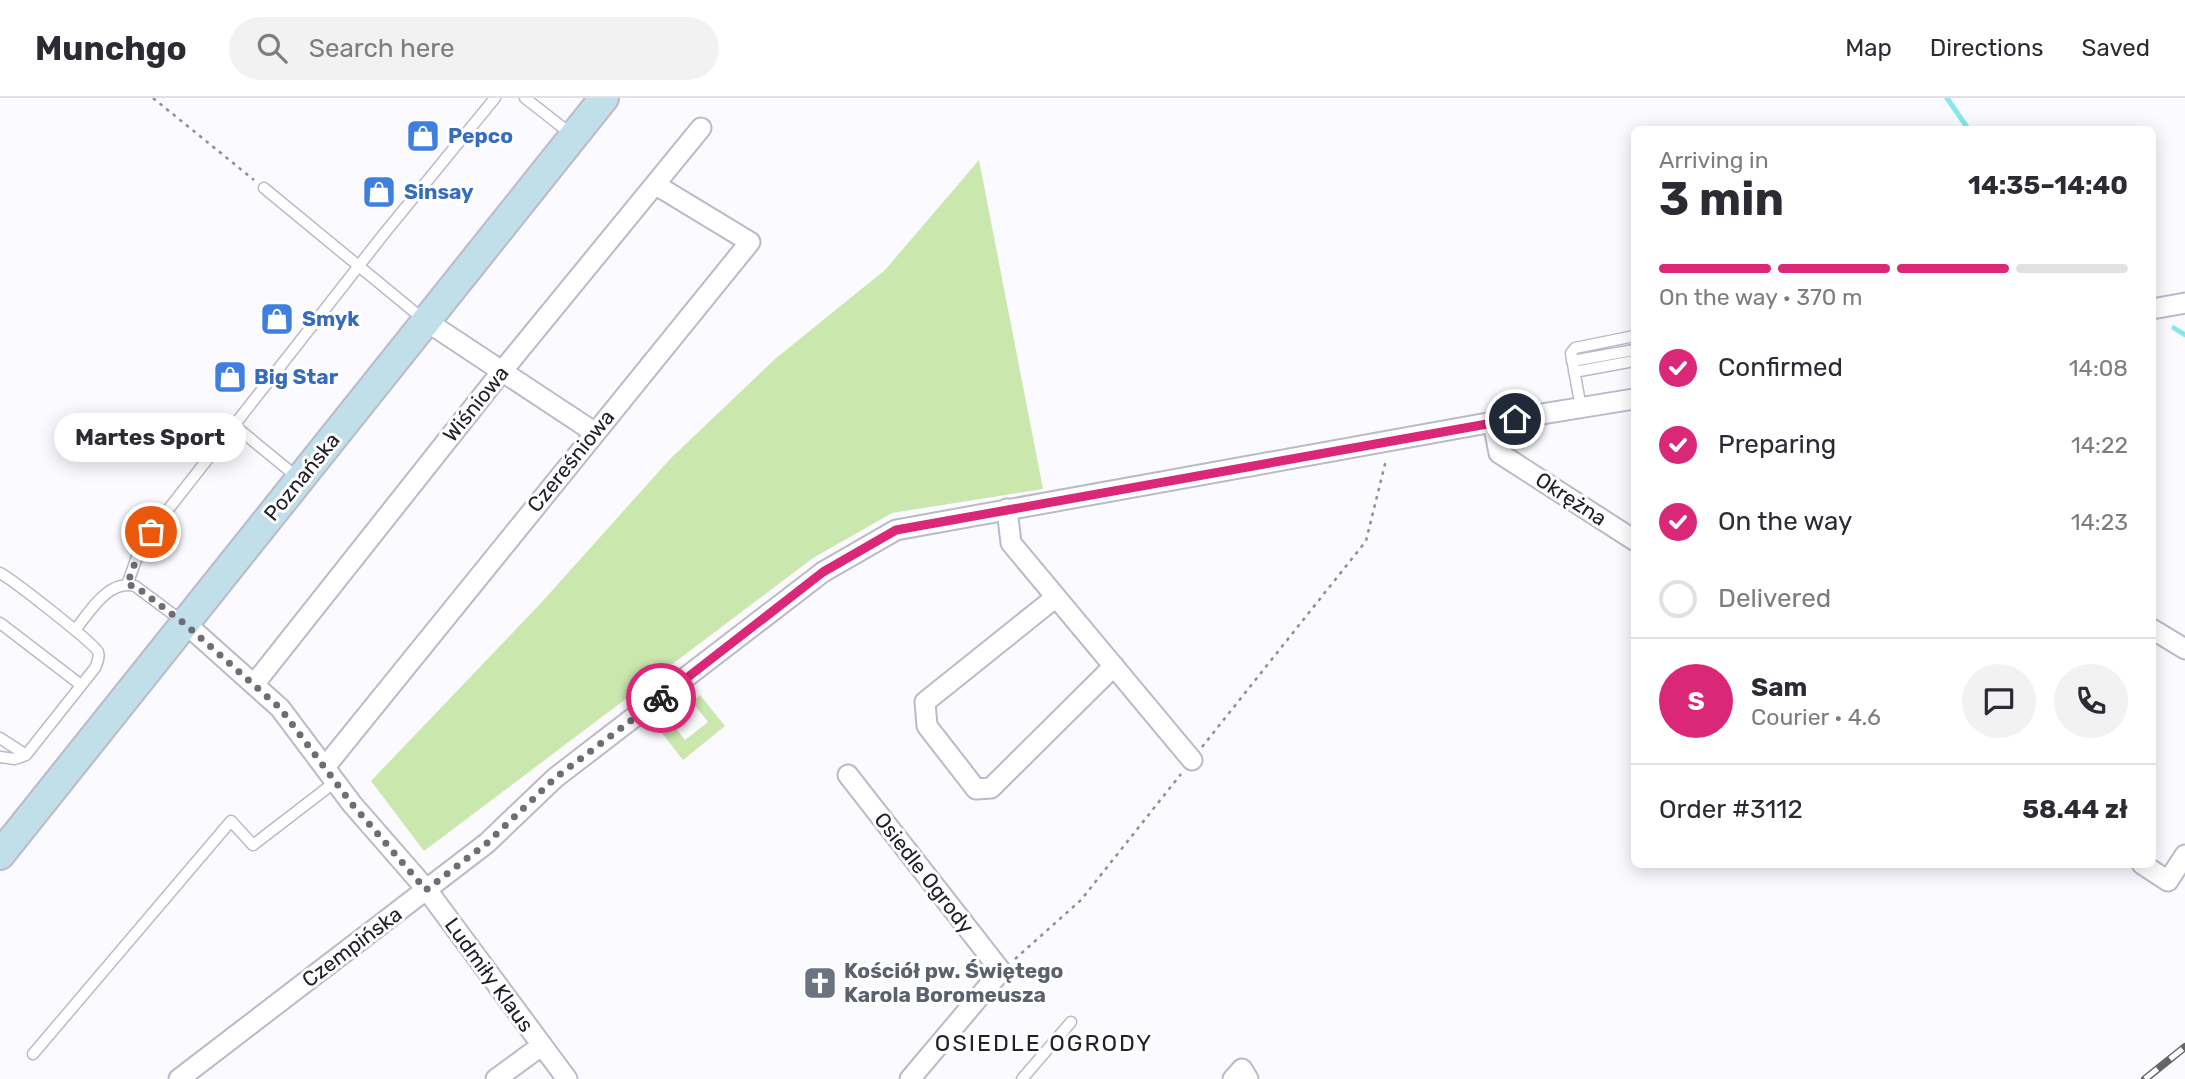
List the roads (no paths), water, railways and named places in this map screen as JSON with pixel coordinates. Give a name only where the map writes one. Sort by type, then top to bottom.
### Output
[{"type":"street","name":"Poznańska","points":[[3,847],[185,624],[604,98]]},
{"type":"street","name":"Wiśniowa","points":[[255,683],[503,370],[701,128]]},
{"type":"street","name":"Czereśniowa","points":[[330,775],[594,432],[750,242],[656,185]]},
{"type":"street","points":[[2156,308],[2185,303]]},
{"type":"street","points":[[426,321],[594,432]]},
{"type":"street","name":"Czempińska","points":[[179,1079],[487,843],[555,778],[823,572],[896,530],[1493,422],[1631,400]]},
{"type":"street","name":"Okrężna","points":[[1493,422],[1499,453],[1631,538]]},
{"type":"street","points":[[1007,509],[1011,542],[1192,760]]},
{"type":"street","points":[[1056,597],[925,702],[927,726],[976,789],[992,788],[1114,666]]},
{"type":"street","name":"Ludmiły Klaus","points":[[185,624],[255,683],[280,708],[390,850],[426,890],[567,1079]]},
{"type":"street","points":[[2156,631],[2185,649]]},
{"type":"street","name":"Osiedle Ogrody","points":[[848,775],[1001,971],[910,1079]]},
{"type":"street","points":[[2148,868],[2168,881],[2185,855]]},
{"type":"street","points":[[496,1079],[541,1046]]},
{"type":"street","points":[[1233,1079],[1242,1069],[1248,1079]]},
{"type":"lane","points":[[127,585],[142,543],[358,267],[495,98]]},
{"type":"lane","points":[[524,98],[574,136]]},
{"type":"lane","points":[[264,188],[412,313],[426,321]]},
{"type":"lane","points":[[1581,408],[1571,353],[1575,348],[1631,337]]},
{"type":"lane","points":[[1573,367],[1631,351]]},
{"type":"lane","points":[[1573,367],[1631,361]]},
{"type":"lane","points":[[235,426],[300,480]]},
{"type":"lane","points":[[0,573],[99,653],[97,664],[26,755],[15,760],[0,757]]},
{"type":"lane","points":[[75,631],[104,595],[127,585],[135,586],[185,624]]},
{"type":"lane","points":[[0,623],[81,685]]},
{"type":"lane","points":[[0,738],[26,755]]},
{"type":"lane","points":[[33,1054],[231,821],[253,845],[330,775]]},
{"type":"lane","points":[[1022,1079],[1071,1022]]},
{"type":"waterway","points":[[1947,98],[1966,126]]},
{"type":"waterway","points":[[2174,328],[2185,335]]},
{"type":"railway","points":[[2145,1079],[2185,1047]]},
{"type":"place","name":"Pepco","points":[[423,136]]},
{"type":"place","name":"Sinsay","points":[[379,192]]},
{"type":"place","name":"Smyk","points":[[277,319]]},
{"type":"place","name":"Big Star","points":[[230,377]]},
{"type":"place","name":"Martes Sport","points":[[151,532]]},
{"type":"place","name":"Kościół pw. Świętego Karola Boromeusza","points":[[820,983]]},
{"type":"district","name":"OSIEDLE OGRODY","points":[[1044,1043]]}]
